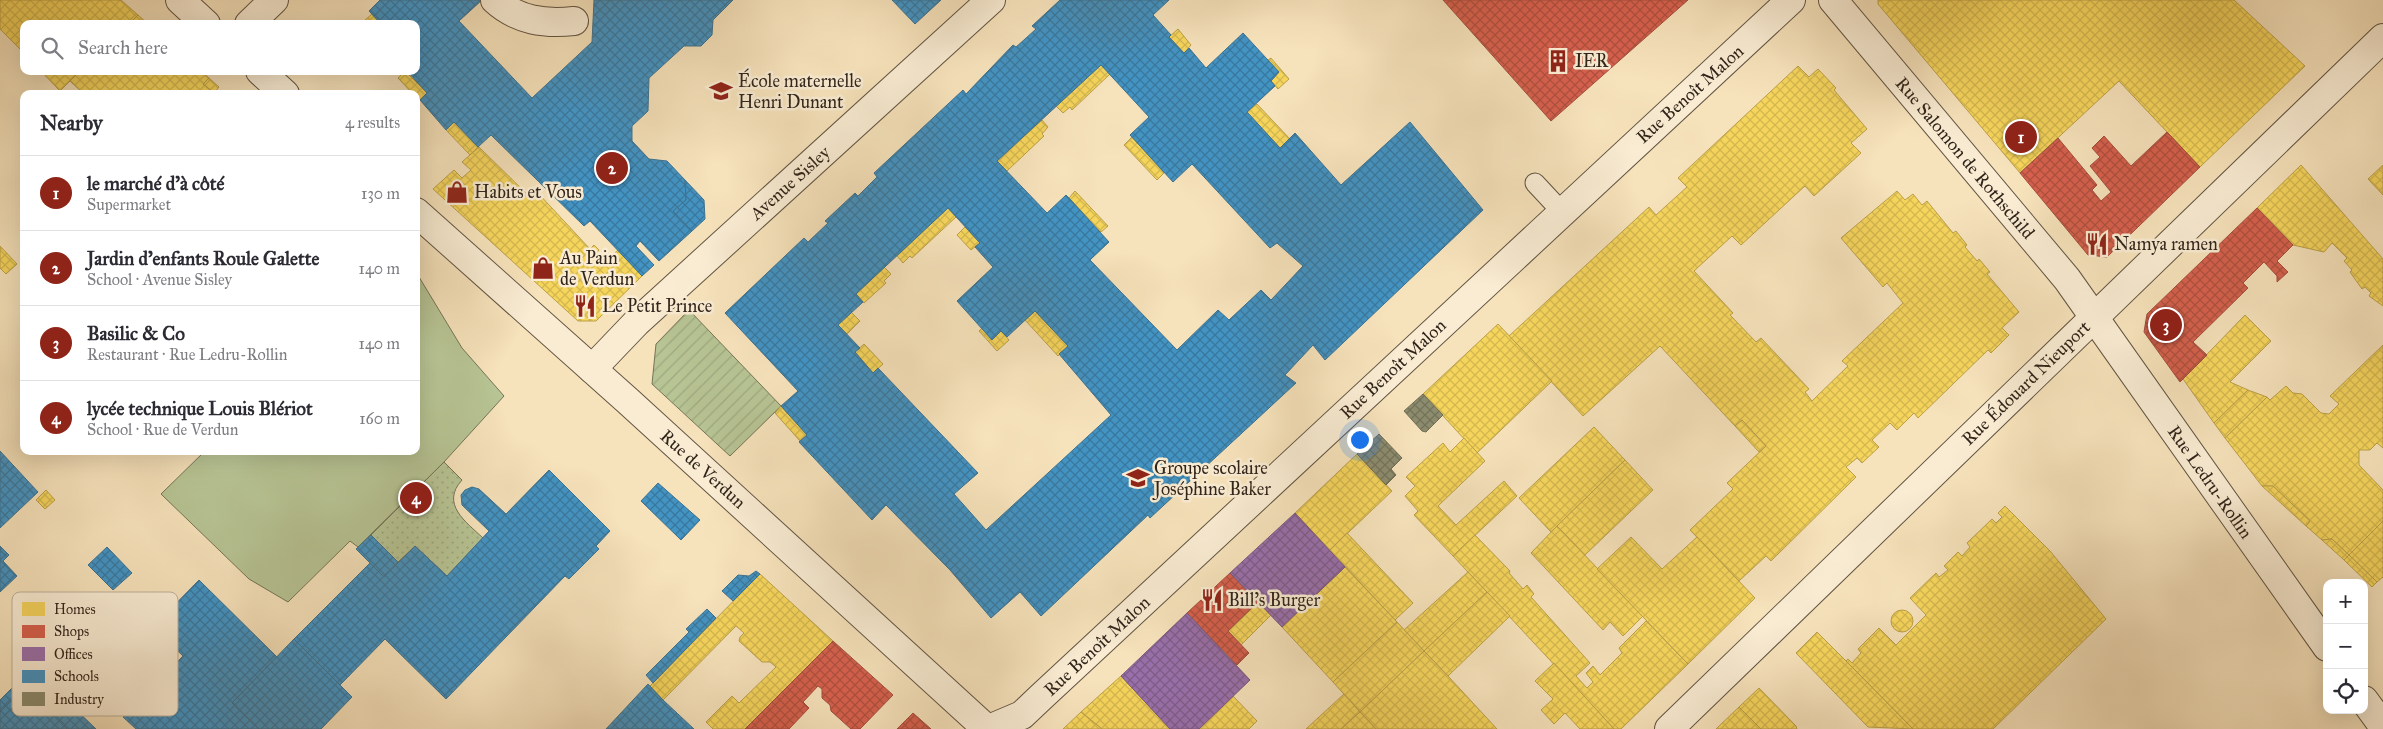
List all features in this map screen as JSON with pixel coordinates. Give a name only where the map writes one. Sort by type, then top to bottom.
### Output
[{"type":"street","points":[[180,0],[202,20]]},
{"type":"street","points":[[253,20],[274,0]]},
{"type":"street","points":[[495,0],[519,16],[532,20],[547,22],[574,21]]},
{"type":"street","name":"Avenue Sisley","points":[[592,369],[636,323],[991,0]]},
{"type":"street","name":"Rue Benoît Malon","points":[[988,729],[1022,715],[1791,0]]},
{"type":"street","name":"Rue Salomon de Rothschild","points":[[1833,0],[2066,279],[2093,317]]},
{"type":"street","name":"Rue Édouard Nieuport","points":[[1669,729],[2383,38]]},
{"type":"street","points":[[264,75],[281,90]]},
{"type":"street","name":"Rue de Verdun","points":[[420,216],[592,369],[988,729]]},
{"type":"street","name":"Rue Ledru-Rollin","points":[[2093,317],[2323,641]]},
{"type":"street","points":[[2368,705],[2383,726]]},
{"type":"lane","points":[[1535,183],[1562,212]]},
{"type":"green space","points":[[420,279],[462,348],[504,396],[444,462],[358,547],[350,541],[288,602],[249,579],[161,494],[201,455],[420,455]]},
{"type":"green space","points":[[689,310],[781,406],[730,456],[652,384],[656,344]]},
{"type":"green space","points":[[444,462],[462,480],[456,489],[454,505],[469,526],[483,538],[447,576],[415,546],[398,562],[371,535]]},
{"type":"building: Homes","points":[[0,0],[121,0],[138,15],[133,20],[20,20],[20,49],[0,29]]},
{"type":"building: Homes","points":[[1878,0],[2234,0],[2305,66],[2200,167],[2119,81],[2020,173],[1878,4]]},
{"type":"building: Homes","points":[[372,14],[377,20],[365,20]]},
{"type":"building: Homes","points":[[138,15],[144,20],[133,20]]},
{"type":"building: Homes","points":[[1178,29],[1191,45],[1184,53],[1169,37]]},
{"type":"building: Homes","points":[[1271,58],[1289,79],[1278,89],[1271,81],[1279,72],[1268,60]]},
{"type":"building: Homes","points":[[1101,65],[1110,74],[1072,110],[1070,107],[1063,113],[1056,106]]},
{"type":"building: Homes","points":[[1798,66],[1809,77],[1818,69],[1836,88],[1834,90],[1867,129],[1851,143],[1861,153],[1814,196],[1805,186],[1741,245],[1732,236],[1694,271],[1733,313],[1730,315],[1756,342],[1761,338],[1809,389],[1805,392],[1812,401],[1848,366],[1842,361],[1903,303],[1887,283],[1883,287],[1841,238],[1897,191],[1905,200],[1913,194],[1922,205],[1927,201],[1953,233],[1956,231],[1967,245],[1965,247],[1977,261],[1979,259],[1990,272],[1987,274],[2019,312],[2002,328],[2009,335],[1991,353],[1988,350],[1918,418],[1914,413],[1897,430],[1890,423],[1872,440],[1879,447],[1862,463],[1857,458],[1846,467],[1856,477],[1771,561],[1766,556],[1739,581],[1690,530],[1733,489],[1727,483],[1766,446],[1742,420],[1735,426],[1660,346],[1583,416],[1509,336],[1649,207],[1656,215],[1687,187],[1678,178]]},
{"type":"building: Homes","points":[[45,75],[76,75],[61,90]]},
{"type":"building: Homes","points":[[76,75],[206,75],[209,78],[203,84],[210,90],[80,90],[70,81]]},
{"type":"building: Homes","points":[[401,75],[409,75],[427,93],[420,100],[420,90],[409,90],[398,78]]},
{"type":"building: Homes","points":[[209,78],[219,87],[216,90],[210,90],[203,84]]},
{"type":"building: Homes","points":[[1257,104],[1290,139],[1280,148],[1247,112]]},
{"type":"building: Homes","points":[[1042,120],[1048,127],[1042,134],[1044,136],[1007,171],[997,161]]},
{"type":"building: Homes","points":[[454,122],[478,147],[470,155],[446,130]]},
{"type":"building: Homes","points":[[1132,137],[1164,173],[1157,180],[1124,145]]},
{"type":"building: Homes","points":[[479,147],[531,198],[537,192],[590,249],[594,245],[599,250],[595,255],[603,264],[618,250],[642,276],[596,321],[578,321],[433,189],[454,170],[462,178],[471,170],[462,162]]},
{"type":"building: Homes","points":[[2301,165],[2383,259],[2383,306],[2369,296],[2371,293],[2365,287],[2362,289],[2350,272],[2352,270],[2344,261],[2347,258],[2332,243],[2324,252],[2293,245],[2257,208]]},
{"type":"building: Homes","points":[[2383,165],[2383,195],[2368,179]]},
{"type":"building: Homes","points":[[1075,191],[1108,226],[1101,232],[1069,198]]},
{"type":"building: Homes","points":[[948,208],[956,217],[912,258],[910,256],[903,263],[897,256]]},
{"type":"building: Homes","points":[[965,227],[980,243],[971,250],[957,235]]},
{"type":"building: Homes","points":[[0,246],[17,264],[6,274],[0,268]]},
{"type":"building: Homes","points":[[884,267],[891,274],[884,281],[886,283],[864,303],[856,294]]},
{"type":"building: Homes","points":[[1035,311],[1068,346],[1058,356],[1025,320]]},
{"type":"building: Homes","points":[[851,312],[860,321],[847,334],[838,325]]},
{"type":"building: Homes","points":[[2245,315],[2271,341],[2230,382],[2248,390],[2214,423],[2183,379]]},
{"type":"building: Homes","points":[[1498,324],[1552,381],[1477,453],[1423,394]]},
{"type":"building: Homes","points":[[982,328],[992,340],[1001,331],[1009,340],[997,351],[979,331]]},
{"type":"building: Homes","points":[[864,344],[883,364],[873,373],[855,352]]},
{"type":"building: Homes","points":[[2383,345],[2383,448],[2377,443],[2370,450],[2359,450],[2359,465],[2383,490],[2383,521],[2349,555],[2332,539],[2322,540],[2306,526],[2310,521],[2273,486],[2262,486],[2225,438],[2267,397],[2270,400],[2286,386],[2293,393],[2302,394],[2321,413],[2329,414],[2339,404],[2330,396]]},
{"type":"building: Homes","points":[[2248,390],[2267,397],[2225,438],[2214,423]]},
{"type":"building: Homes","points":[[781,406],[807,435],[800,441],[775,413]]},
{"type":"building: Homes","points":[[1742,420],[1766,446],[1759,452],[1735,426]]},
{"type":"building: Homes","points":[[1594,427],[1625,460],[1551,532],[1519,498]]},
{"type":"building: Homes","points":[[1464,438],[1485,461],[1438,506],[1456,525],[1504,481],[1517,496],[1453,556],[1414,515],[1418,511],[1405,496],[1415,486],[1406,477],[1443,443],[1450,452]]},
{"type":"building: Homes","points":[[1357,454],[1392,491],[1330,550],[1295,513]]},
{"type":"building: Homes","points":[[1625,460],[1653,490],[1585,555],[1557,526]]},
{"type":"building: Homes","points":[[2262,486],[2273,486],[2310,521],[2306,526]]},
{"type":"building: Homes","points":[[46,490],[55,500],[45,509],[36,500]]},
{"type":"building: Homes","points":[[2005,506],[2050,551],[2106,619],[1993,729],[1913,729],[1846,661],[1848,659],[1852,663],[1861,653],[1858,649],[1879,628],[1896,645],[1926,615],[1910,598],[1936,573],[1939,577],[1948,570],[1944,566],[1958,552],[1962,556],[1970,547],[1967,543],[1992,519],[1996,523],[2002,517],[1998,513]]},
{"type":"building: Homes","points":[[2383,521],[2383,577],[2377,582],[2349,555]]},
{"type":"building: Homes","points":[[1557,526],[1643,616],[1623,636],[1610,622],[1603,630],[1531,553]]},
{"type":"building: Homes","points":[[1347,533],[1413,603],[1395,620],[1330,550]]},
{"type":"building: Homes","points":[[1475,535],[1510,571],[1509,573],[1523,589],[1527,585],[1534,594],[1531,597],[1590,663],[1576,676],[1587,688],[1593,682],[1586,673],[1593,666],[1600,675],[1622,653],[1619,648],[1646,621],[1688,664],[1621,729],[1614,729],[1453,556]]},
{"type":"building: Homes","points":[[1631,537],[1662,569],[1697,537],[1755,598],[1688,664],[1597,569]]},
{"type":"building: Homes","points":[[2332,539],[2349,555],[2344,560],[2322,540]]},
{"type":"building: Homes","points":[[2349,555],[2377,582],[2372,587],[2368,583],[2368,579],[2364,579],[2344,560]]},
{"type":"building: Homes","points":[[1345,567],[1397,622],[1333,682],[1282,627]]},
{"type":"building: Homes","points":[[1468,572],[1487,592],[1424,651],[1404,630]]},
{"type":"building: Homes","points":[[760,574],[833,641],[745,729],[713,729],[706,722],[732,696],[739,703],[776,667],[770,662],[762,662],[739,641],[744,633],[736,626],[663,700],[650,686]]},
{"type":"building: Homes","points":[[1487,592],[1510,616],[1448,676],[1424,651]]},
{"type":"building: Homes","points":[[1258,602],[1271,615],[1241,645],[1228,631]]},
{"type":"building: Homes","points":[[1902,610],[1910,613],[1913,621],[1910,629],[1902,632],[1894,629],[1891,621],[1894,613]]},
{"type":"building: Homes","points":[[1397,622],[1424,651],[1360,712],[1333,682]]},
{"type":"building: Homes","points":[[1817,632],[1913,729],[1868,727],[1796,653]]},
{"type":"building: Homes","points":[[1424,651],[1497,729],[1376,729],[1360,712]]},
{"type":"building: Homes","points":[[1554,663],[1614,729],[1580,729],[1565,713],[1554,724],[1541,710],[1553,699],[1535,681]]},
{"type":"building: Homes","points":[[1121,676],[1170,729],[1102,729],[1081,712]]},
{"type":"building: Homes","points":[[1759,688],[1797,729],[1761,729],[1739,707]]},
{"type":"building: Homes","points":[[1344,694],[1360,712],[1341,729],[1306,729]]},
{"type":"building: Homes","points":[[1233,696],[1257,721],[1249,729],[1199,729]]},
{"type":"building: Homes","points":[[1739,707],[1761,729],[1716,729]]},
{"type":"building: Homes","points":[[1081,712],[1102,729],[1063,729]]},
{"type":"building: Homes","points":[[1360,712],[1376,729],[1341,729]]},
{"type":"building: Shops","name":"IER","points":[[1443,0],[1688,0],[1551,121]]},
{"type":"building: Shops","points":[[2167,132],[2200,167],[2107,257],[2088,255],[2020,173],[2058,138],[2097,185],[2092,190],[2101,201],[2111,192],[2090,166],[2100,157],[2092,148],[2104,136],[2131,166]]},
{"type":"building: Shops","points":[[2257,208],[2293,245],[2277,261],[2288,272],[2277,282],[2277,276],[2264,262],[2243,283],[2248,288],[2193,342],[2207,355],[2180,382],[2144,332],[2147,314]]},
{"type":"building: Shops","points":[[1230,573],[1258,602],[1228,631],[1249,653],[1237,665],[1187,613]]},
{"type":"building: Shops","points":[[833,641],[893,695],[860,729],[851,729],[831,711],[830,705],[822,698],[822,689],[818,686],[803,702],[809,708],[789,729],[745,729]]},
{"type":"building: Shops","points":[[913,713],[931,729],[897,729]]},
{"type":"building: Offices","points":[[1295,513],[1345,567],[1282,627],[1230,573]]},
{"type":"building: Offices","points":[[1187,613],[1250,680],[1199,729],[1170,729],[1121,676]]},
{"type":"building: Schools","name":"École maternelle Henri Dunant","points":[[380,0],[482,0],[459,21],[532,98],[592,42],[594,0],[733,0],[713,20],[712,35],[701,46],[684,46],[649,78],[648,111],[632,126],[632,141],[649,159],[667,161],[685,180],[686,200],[673,211],[692,231],[659,261],[640,241],[636,246],[654,265],[642,276],[590,221],[584,226],[491,135],[478,147],[454,122],[446,130],[420,100],[427,93],[411,75],[420,75],[420,20],[377,20],[369,11]]},
{"type":"building: Schools","points":[[892,0],[941,0],[915,24]]},
{"type":"building: Schools","points":[[1060,0],[1169,0],[1153,15],[1171,35],[1169,37],[1184,53],[1189,48],[1206,68],[1243,33],[1279,72],[1271,81],[1275,86],[1247,112],[1280,148],[1295,133],[1341,185],[1410,122],[1483,210],[1325,360],[1313,345],[1285,375],[1296,383],[1150,518],[1148,515],[1041,616],[1020,592],[991,618],[950,570],[886,505],[872,520],[799,442],[807,435],[781,406],[798,391],[725,313],[804,238],[808,242],[828,223],[825,221],[855,193],[858,196],[877,177],[874,173],[963,90],[966,94],[1013,45],[1016,47],[1036,29],[1032,26]],"holes":[[[1101,65],[1149,117],[1130,135],[1173,182],[1192,164],[1270,248],[1277,243],[1303,266],[1271,300],[1261,290],[1229,320],[1218,310],[1177,350],[1090,260],[1109,242],[1069,198],[1066,195],[1047,213],[997,161]],[[948,208],[980,243],[975,247],[993,267],[957,301],[992,340],[1001,331],[1007,337],[1035,311],[1068,346],[1059,354],[1111,415],[986,530],[954,494],[978,473],[878,368],[873,373],[855,352],[860,348],[838,325],[863,302],[856,294]]]},
{"type":"building: Schools","points":[[685,180],[704,200],[705,219],[692,231],[673,211],[686,200]]},
{"type":"building: Schools","points":[[0,451],[38,492],[0,528]]},
{"type":"building: Schools","points":[[549,470],[610,531],[596,546],[599,549],[569,579],[565,576],[446,699],[385,639],[340,685],[294,639],[370,563],[384,577],[415,546],[447,576],[489,531],[462,505],[461,495],[465,490],[472,487],[479,489],[506,514]]},
{"type":"building: Schools","points":[[658,483],[700,520],[681,540],[641,501]]},
{"type":"building: Schools","points":[[371,535],[398,562],[384,577],[356,549]]},
{"type":"building: Schools","points":[[0,546],[9,555],[3,561],[17,576],[0,592]]},
{"type":"building: Schools","points":[[107,547],[132,573],[113,590],[88,565]]},
{"type":"building: Schools","points":[[756,571],[760,574],[733,601],[722,591],[738,575],[749,576]]},
{"type":"building: Schools","points":[[199,580],[277,657],[232,703],[259,729],[136,729],[123,717],[178,716],[178,661],[183,656],[178,651],[178,601]]},
{"type":"building: Schools","points":[[707,609],[716,618],[653,683],[646,675],[689,632],[686,629]]},
{"type":"building: Schools","points":[[294,639],[352,697],[321,729],[259,729],[232,703]]},
{"type":"building: Schools","points":[[648,684],[663,700],[694,729],[606,729]]},
{"type":"building: Schools","points":[[12,688],[12,700],[0,712],[0,700]]},
{"type":"building: Schools","points":[[12,700],[12,716],[54,716],[67,729],[0,729],[0,712]]},
{"type":"building: Schools","points":[[54,716],[83,716],[96,729],[67,729]]},
{"type":"building: Industry","points":[[1423,394],[1443,415],[1426,432],[1422,431],[1404,411]]},
{"type":"building: Industry","points":[[1379,434],[1402,458],[1391,469],[1396,475],[1386,485],[1357,454]]},
{"type":"place","name":"IER","points":[[1558,61]]},
{"type":"place","name":"École maternelle Henri Dunant","points":[[721,91]]},
{"type":"place","name":"le marché d'à côté","points":[[2021,137]]},
{"type":"place","name":"Jardin d'enfants Roule Galette","points":[[612,168]]},
{"type":"place","name":"Habits et Vous","points":[[457,192]]},
{"type":"place","name":"Namya ramen","points":[[2097,244]]},
{"type":"place","name":"Au Pain de Verdun","points":[[543,268]]},
{"type":"place","name":"Le Petit Prince","points":[[585,306]]},
{"type":"place","name":"Basilic & Co","points":[[2166,325]]},
{"type":"place","name":"Groupe scolaire Joséphine Baker","points":[[1138,478]]},
{"type":"place","name":"lycée technique Louis Blériot","points":[[416,498]]},
{"type":"place","name":"Bill’s Burger","points":[[1212,600]]}]
